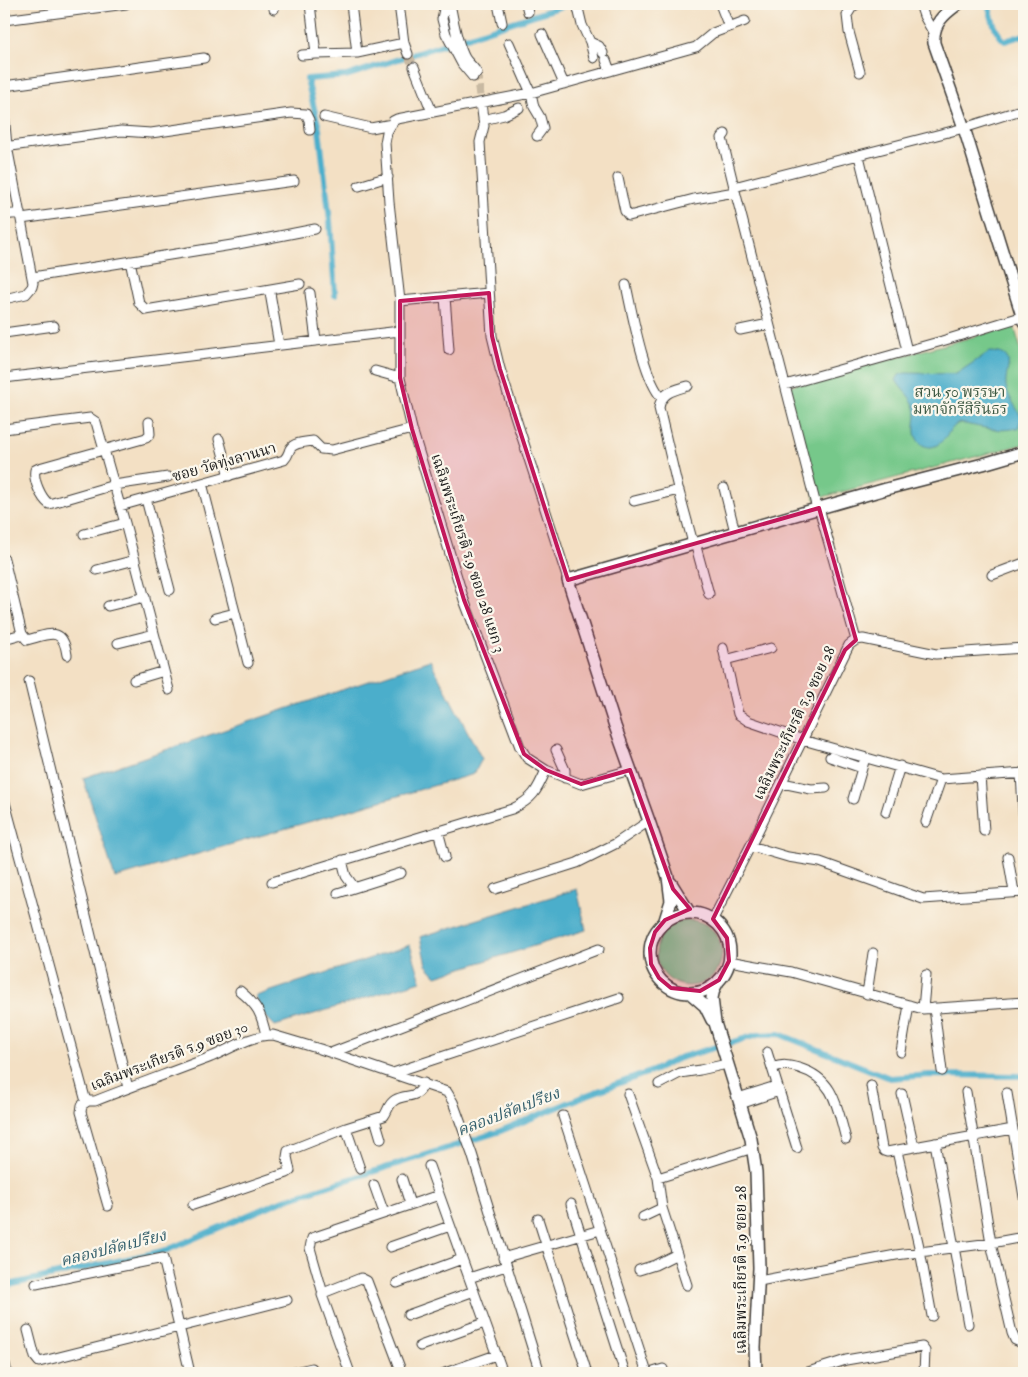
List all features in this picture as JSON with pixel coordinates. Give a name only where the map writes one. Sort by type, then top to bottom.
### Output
[{"type":"main road","points":[[958,4],[941,17],[933,35],[1024,318]]},
{"type":"main road","points":[[689,912],[673,889],[668,877],[650,821],[630,770],[568,580],[818,508],[1024,452]]},
{"type":"main road","points":[[665,920],[670,901],[668,877]]},
{"type":"main road","points":[[665,920],[676,914],[689,912],[701,914],[712,919],[719,925],[727,938],[729,962]]},
{"type":"main road","name":"เฉลิมพระเกียรติ ร.9 ซอย 28","points":[[665,920],[655,932],[650,948],[651,964],[654,971],[664,984],[678,991],[690,993],[704,1006],[715,1023]]},
{"type":"main road","name":"เฉลิมพระเกียรติ ร.9 ซอย 28","points":[[729,962],[714,989],[712,998],[715,1023],[753,1148],[756,1172],[759,1281],[755,1347],[756,1373]]},
{"type":"main road","points":[[690,993],[707,989],[719,980]]},
{"type":"street","points":[[4,20],[126,4]]},
{"type":"street","points":[[310,4],[316,54]]},
{"type":"street","points":[[351,4],[357,53]]},
{"type":"street","points":[[399,4],[404,43],[408,54]]},
{"type":"street","points":[[445,4],[443,26],[446,34],[453,38]]},
{"type":"street","points":[[450,4],[453,38],[462,64],[475,75]]},
{"type":"street","points":[[498,4],[502,23]]},
{"type":"street","points":[[720,4],[729,27]]},
{"type":"street","points":[[857,4],[852,7],[847,15],[849,32],[860,72]]},
{"type":"street","points":[[920,4],[933,35]]},
{"type":"street","points":[[578,8],[582,25],[590,42],[600,74]]},
{"type":"street","points":[[324,116],[371,128],[392,124],[397,119],[531,93],[696,47],[713,33],[745,21]]},
{"type":"street","points":[[542,34],[564,84]]},
{"type":"street","points":[[590,42],[599,46],[610,71]]},
{"type":"street","points":[[302,55],[357,53],[404,43]]},
{"type":"street","points":[[509,43],[531,93],[534,107],[540,117],[543,128],[537,136]]},
{"type":"street","points":[[4,86],[204,58]]},
{"type":"street","points":[[414,67],[432,112]]},
{"type":"street","points":[[481,103],[484,126],[480,142],[492,336],[500,369],[568,580]]},
{"type":"street","points":[[483,120],[504,115],[519,108]]},
{"type":"street","points":[[618,178],[625,211],[629,216],[735,190],[964,128],[1024,109]]},
{"type":"street","points":[[5,146],[122,131],[150,133],[291,113],[306,114],[310,130]]},
{"type":"street","points":[[4,114],[5,146],[21,216],[32,277],[32,287],[26,294],[4,299]]},
{"type":"street","name":"เฉลิมพระเกียรติ ร.9 ซอย 28 แยก 3","points":[[392,124],[387,132],[385,143],[400,301],[400,378],[412,429],[464,600],[520,747],[527,758],[546,770],[581,784],[630,770]]},
{"type":"street","points":[[725,134],[722,138],[769,324],[818,508],[856,640]]},
{"type":"street","points":[[858,156],[907,350]]},
{"type":"street","points":[[358,186],[388,177]]},
{"type":"street","points":[[4,215],[21,216],[294,181]]},
{"type":"street","points":[[32,277],[238,244],[315,229]]},
{"type":"street","points":[[130,261],[139,303],[146,310],[300,284]]},
{"type":"street","points":[[626,285],[641,350],[651,382],[656,392],[662,398]]},
{"type":"street","points":[[270,293],[279,345]]},
{"type":"street","points":[[310,293],[316,341]]},
{"type":"street","points":[[400,301],[489,293]]},
{"type":"street","points":[[445,297],[449,350]]},
{"type":"street","points":[[785,385],[1024,318]]},
{"type":"street","points":[[740,330],[769,324]]},
{"type":"street","points":[[4,332],[54,326]]},
{"type":"street","points":[[4,378],[400,331]]},
{"type":"street","points":[[375,371],[400,378]]},
{"type":"street","points":[[688,386],[670,392],[662,398],[659,408],[679,490],[710,594]]},
{"type":"street","points":[[4,429],[90,418],[96,422],[169,690]]},
{"type":"street","points":[[149,422],[150,434],[146,438],[39,468],[36,470],[34,477],[43,499],[49,504],[114,485],[168,476]]},
{"type":"street","name":"ซอย วัดทุ่งลานนา","points":[[120,506],[284,460],[291,448],[297,444],[313,441],[321,449],[332,450],[412,429]]},
{"type":"street","points":[[219,439],[229,476]]},
{"type":"street","points":[[202,483],[248,663]]},
{"type":"street","points":[[724,488],[735,532]]},
{"type":"street","points":[[634,501],[679,490]]},
{"type":"street","points":[[146,499],[170,590]]},
{"type":"street","points":[[84,534],[125,523]]},
{"type":"street","points":[[4,559],[22,634],[27,640],[56,634],[63,639],[67,656]]},
{"type":"street","points":[[96,570],[135,560]]},
{"type":"street","points":[[992,575],[1024,563]]},
{"type":"street","points":[[108,606],[144,597]]},
{"type":"street","points":[[215,618],[235,613]]},
{"type":"street","points":[[4,639],[22,634]]},
{"type":"street","points":[[118,643],[154,634]]},
{"type":"street","name":"เฉลิมพระเกียรติ ร.9 ซอย 28","points":[[712,919],[751,846],[849,645],[856,640],[863,639],[936,654],[1024,648]]},
{"type":"street","points":[[723,648],[735,706],[741,718],[803,740],[941,778],[1022,773],[1024,825]]},
{"type":"street","points":[[725,660],[771,648]]},
{"type":"street","points":[[134,680],[164,671]]},
{"type":"street","points":[[29,681],[128,1088]]},
{"type":"street","points":[[556,750],[565,778]]},
{"type":"street","points":[[830,758],[862,768]]},
{"type":"street","points":[[853,798],[865,758]]},
{"type":"street","points":[[886,812],[900,766]]},
{"type":"street","points":[[272,882],[523,804],[537,790],[546,770]]},
{"type":"street","points":[[980,776],[984,831]]},
{"type":"street","points":[[926,822],[941,778]]},
{"type":"street","points":[[782,783],[811,789],[826,788]]},
{"type":"street","name":"เฉลิมพระเกียรติ ร.9 ซอย 30","points":[[4,800],[83,1095],[88,1101],[95,1101],[266,1035],[273,1035],[331,1052],[447,1092],[453,1102],[472,1154],[540,1373]]},
{"type":"street","points":[[495,889],[577,863],[615,844],[650,821]]},
{"type":"street","points":[[438,831],[445,857]]},
{"type":"street","points":[[751,846],[788,857],[820,862],[924,899],[1024,892]]},
{"type":"street","points":[[1008,857],[1014,892]]},
{"type":"street","points":[[342,860],[346,876],[354,887]]},
{"type":"street","points":[[338,892],[401,873]]},
{"type":"street","points":[[331,1052],[599,948]]},
{"type":"street","points":[[867,994],[873,952]]},
{"type":"street","points":[[729,962],[791,972],[923,1008],[1024,1002]]},
{"type":"street","points":[[923,1008],[926,975]]},
{"type":"street","points":[[240,991],[254,1002],[266,1035]]},
{"type":"street","points":[[392,1073],[619,998]]},
{"type":"street","points":[[901,1052],[909,1005]]},
{"type":"street","points":[[934,1008],[942,1071]]},
{"type":"street","points":[[767,1052],[797,1148]]},
{"type":"street","points":[[659,1084],[680,1073],[700,1070],[726,1060]]},
{"type":"street","points":[[772,1068],[786,1064],[809,1071],[818,1076],[834,1097],[846,1139]]},
{"type":"street","points":[[193,1205],[287,1173],[290,1170],[287,1157],[288,1151],[346,1128],[384,1116],[389,1105],[394,1100],[417,1094],[421,1091],[424,1083]]},
{"type":"street","points":[[871,1086],[882,1148],[887,1152],[1013,1129]]},
{"type":"street","points":[[739,1101],[778,1089]]},
{"type":"street","points":[[966,1092],[991,1243],[1012,1333],[1015,1340],[1024,1344]]},
{"type":"street","points":[[1007,1093],[1024,1198]]},
{"type":"street","points":[[628,1094],[658,1178],[662,1208],[687,1285]]},
{"type":"street","points":[[902,1094],[914,1148]]},
{"type":"street","points":[[88,1101],[82,1104],[82,1112],[108,1206]]},
{"type":"street","points":[[563,1116],[648,1373],[663,1369]]},
{"type":"street","points":[[375,1118],[381,1140]]},
{"type":"street","points":[[346,1128],[360,1169]]},
{"type":"street","points":[[935,1143],[968,1324]]},
{"type":"street","points":[[658,1178],[753,1148]]},
{"type":"street","points":[[897,1151],[920,1251],[932,1316]]},
{"type":"street","points":[[429,1166],[502,1373]]},
{"type":"street","points":[[402,1179],[410,1204]]},
{"type":"street","points":[[374,1185],[384,1213]]},
{"type":"street","points":[[325,1292],[322,1290],[310,1248],[312,1238],[439,1195]]},
{"type":"street","points":[[571,1204],[626,1373]]},
{"type":"street","points":[[643,1217],[662,1208]]},
{"type":"street","points":[[538,1219],[587,1373]]},
{"type":"street","points":[[390,1248],[450,1226]]},
{"type":"street","points":[[469,1278],[547,1246],[600,1230]]},
{"type":"street","points":[[759,1281],[920,1251],[954,1248],[1024,1237]]},
{"type":"street","points":[[639,1270],[677,1254]]},
{"type":"street","points":[[36,1284],[163,1258],[190,1373]]},
{"type":"street","points":[[397,1283],[462,1259]]},
{"type":"street","points":[[350,1373],[322,1297],[325,1292],[364,1278],[367,1281],[402,1373]]},
{"type":"street","points":[[408,1315],[474,1291]]},
{"type":"street","points":[[28,1330],[35,1357],[39,1362],[287,1300]]},
{"type":"street","points":[[420,1346],[484,1323]]},
{"type":"street","points":[[805,1373],[846,1360],[922,1347],[925,1351],[924,1373]]},
{"type":"street","points":[[445,1373],[496,1355]]},
{"type":"street","points":[[4,1360],[7,1373]]},
{"type":"street","points":[[290,1373],[312,1368]]},
{"type":"highlighted area","points":[[489,293],[492,336],[500,369],[568,580],[819,508],[856,640],[845,650],[713,919],[727,938],[729,961],[719,980],[700,991],[671,988],[659,978],[651,964],[650,948],[655,932],[665,920],[690,909],[673,889],[630,770],[581,784],[546,770],[524,754],[464,600],[412,429],[400,378],[400,301]]},
{"type":"green space","name":"สวน 50 พรรษา มหาจักรีสิรินธร","points":[[1014,326],[1024,360],[1024,444],[815,499],[786,387]]},
{"type":"green space","points":[[683,920],[695,920],[707,925],[717,935],[722,947],[720,966],[707,981],[695,986],[683,986],[671,981],[661,971],[656,959],[656,947],[661,935],[671,925]]},
{"type":"water","points":[[989,352],[999,353],[1007,359],[1007,390],[1022,418],[1018,428],[995,429],[959,423],[937,445],[929,447],[920,443],[915,432],[915,408],[896,380],[899,375],[905,373],[956,374]]},
{"type":"water","points":[[430,660],[482,759],[474,774],[115,878],[83,778]]},
{"type":"water","points":[[577,889],[586,930],[436,976],[426,965],[420,937]]},
{"type":"water","points":[[410,945],[421,981],[275,1026],[261,1012],[256,996]]},
{"type":"waterway","points":[[335,295],[330,221],[319,129],[307,79],[346,76],[569,4]]},
{"type":"waterway","points":[[988,4],[996,29],[1005,41],[1024,35]]},
{"type":"waterway","name":"คลองปลัดเปรียง","points":[[4,1286],[167,1250],[281,1201],[498,1132],[587,1095],[655,1070],[679,1058],[757,1035],[779,1034],[890,1078],[930,1075],[1024,1076]]},
{"type":"tunnel","points":[[408,54],[414,67]]},
{"type":"tunnel","points":[[477,73],[481,103]]}]
